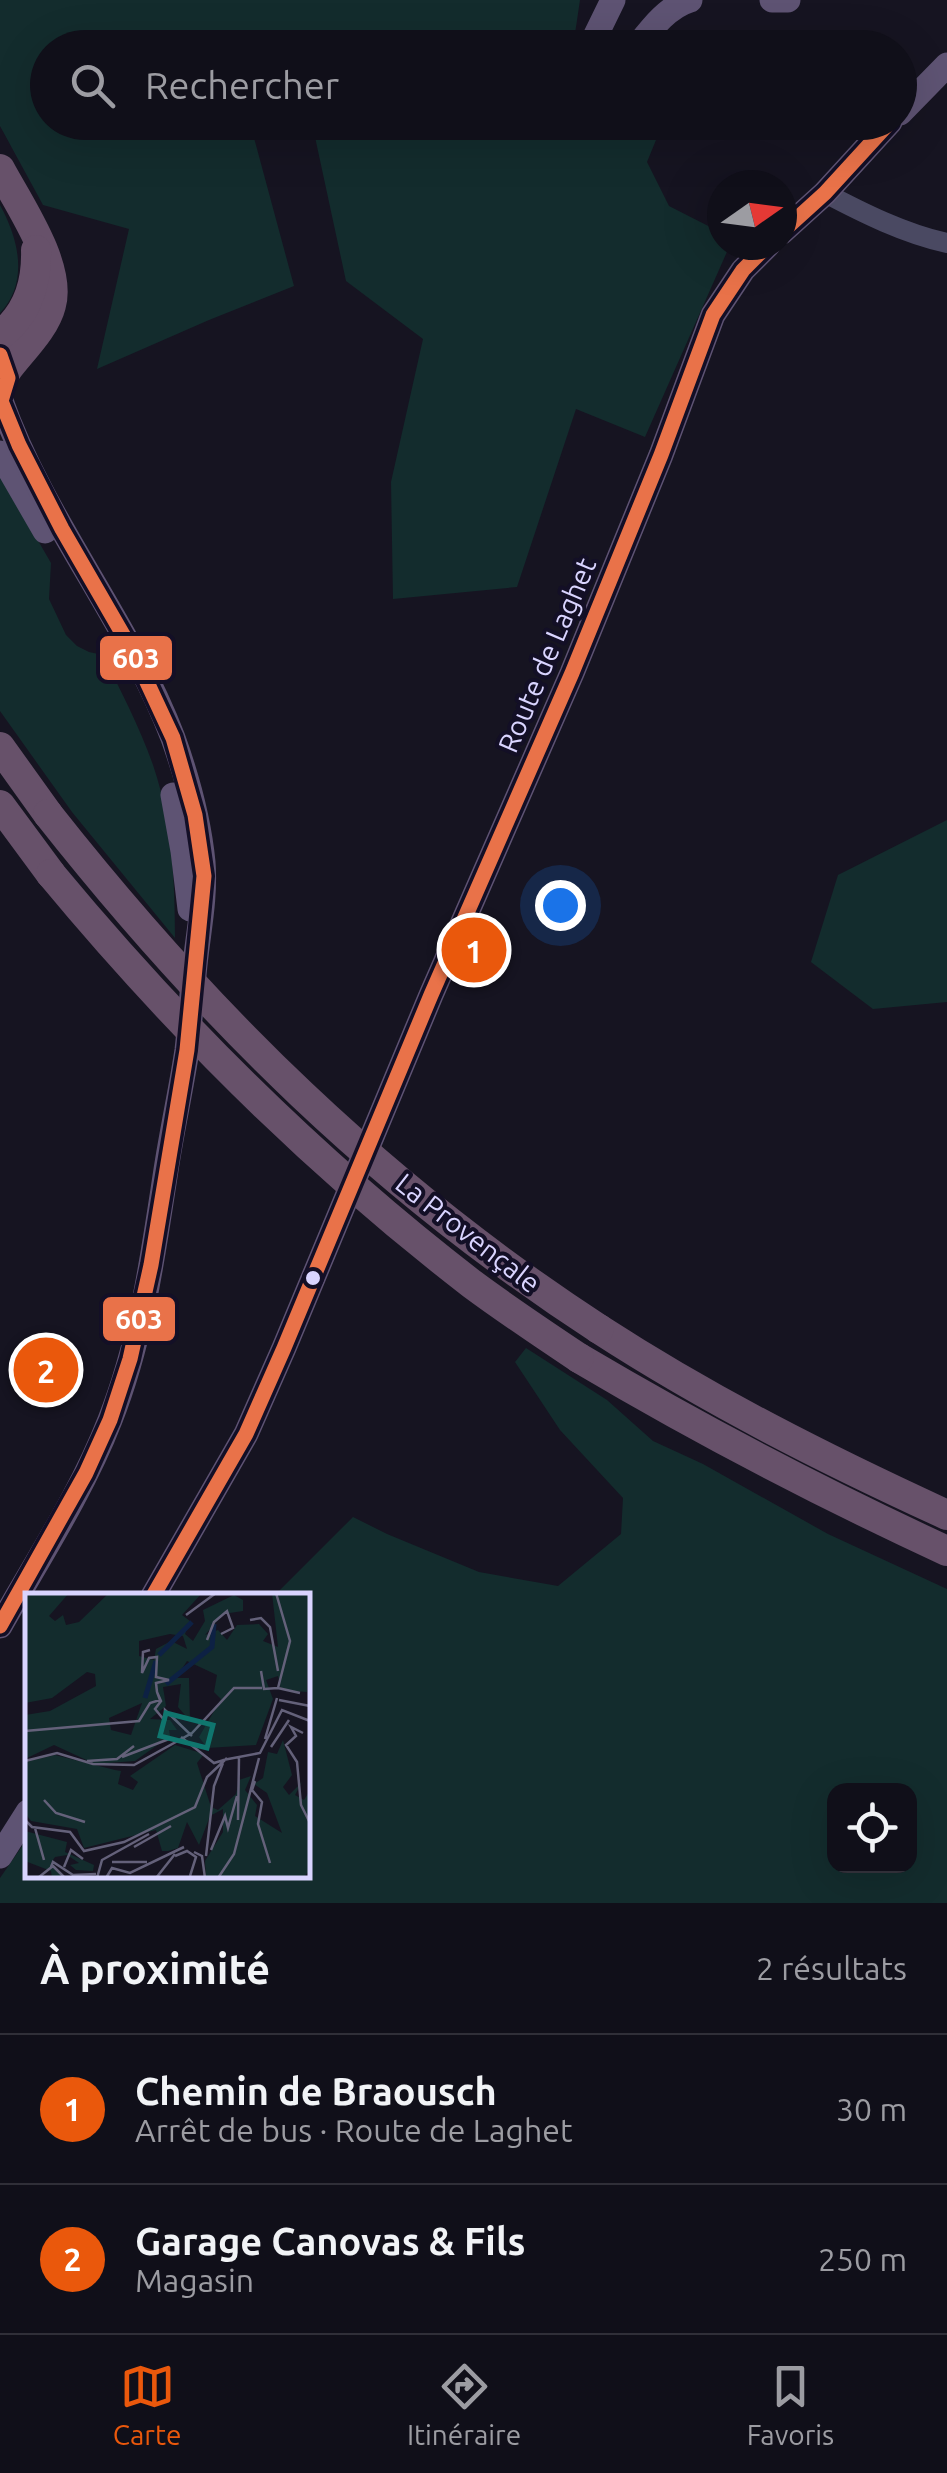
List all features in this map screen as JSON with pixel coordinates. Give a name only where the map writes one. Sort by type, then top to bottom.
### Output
[{"type":"highway","points":[[0,169],[36,237],[53,282],[51,306],[42,324],[4,362]]},
{"type":"highway","points":[[0,335],[16,322],[28,301],[36,264],[36,237]]},
{"type":"highway","name":"La Provençale","points":[[0,748],[144,932],[287,1082],[416,1196],[539,1290],[664,1371],[870,1480],[947,1515]]},
{"type":"highway","name":"La Provençale","points":[[0,805],[97,930],[180,1023],[321,1159],[476,1287],[579,1358],[714,1436],[947,1552]]},
{"type":"main road","points":[[598,30],[612,0]]},
{"type":"main road","points":[[652,30],[670,10],[690,0]]},
{"type":"main road","points":[[772,0],[788,0]]},
{"type":"main road","points":[[917,96],[947,65]]},
{"type":"main road","points":[[797,219],[874,140]]},
{"type":"main road","name":"Route de Laghet","points":[[155,1593],[246,1434],[572,674],[713,315],[753,260]]},
{"type":"main road","points":[[0,1626],[91,1462],[128,1369],[145,1301],[187,1049],[203,906],[203,862],[187,785],[172,737],[125,638],[20,449],[1,402],[6,392],[4,362]]},
{"type":"main road","points":[[0,453],[112,646],[155,740],[175,806],[197,943]]},
{"type":"main road","points":[[0,1856],[25,1817]]},
{"type":"street","points":[[826,193],[856,209],[947,243]]},
{"type":"green space","points":[[0,0],[580,0],[576,30],[30,30],[30,140],[255,140],[294,286],[97,369],[129,229],[43,205],[0,126]]},
{"type":"green space","points":[[316,140],[656,140],[647,162],[669,206],[707,225],[707,260],[723,260],[645,437],[576,409],[517,587],[393,599],[391,482],[423,339],[346,281]]},
{"type":"green space","points":[[0,205],[16,246],[18,274],[9,301],[0,313]]},
{"type":"green space","points":[[0,475],[51,563],[49,599],[66,635],[77,646],[103,655],[149,753],[169,830],[175,938],[72,812],[0,711]]},
{"type":"green space","points":[[947,820],[947,1002],[873,1009],[811,962],[838,875]]},
{"type":"green space","points":[[526,1348],[607,1400],[653,1441],[703,1464],[828,1534],[947,1589],[947,1903],[0,1903],[0,1878],[25,1842],[25,1878],[310,1878],[310,1593],[277,1593],[353,1517],[479,1572],[558,1586],[621,1534],[623,1498],[560,1430],[515,1362]]},
{"type":"transit line","name":"603","points":[[797,218],[874,140]]},
{"type":"transit line","name":"603","points":[[155,1593],[246,1434],[572,673],[713,315],[753,260]]},
{"type":"transit line","name":"603","points":[[0,355],[8,378],[1,401],[19,445],[133,652],[173,738],[195,815],[204,876],[187,1050],[151,1265],[130,1359],[110,1420],[86,1473],[0,1626]]},
{"type":"place","name":"Chemin de Braousch","points":[[474,950]]},
{"type":"place","name":"Garage Canovas & Fils","points":[[46,1370]]}]
